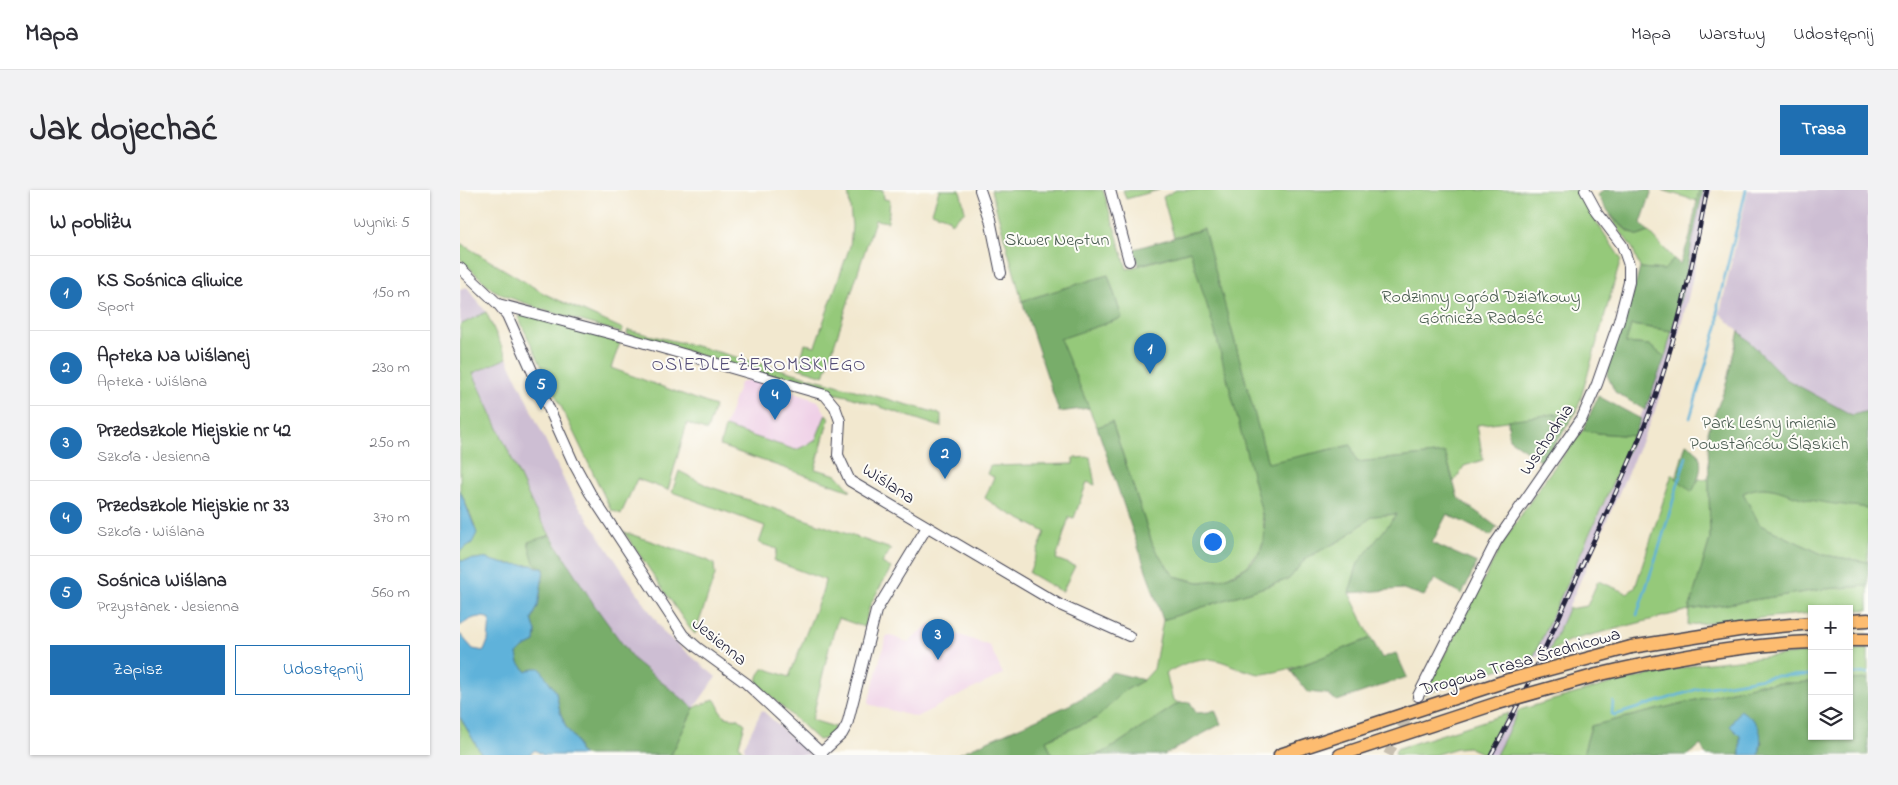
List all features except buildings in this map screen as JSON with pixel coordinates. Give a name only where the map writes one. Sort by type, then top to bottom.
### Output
[{"type":"main road","points":[[1853,621],[1868,620]]},
{"type":"main road","name":"Drogowa Trasa Średnicowa","points":[[1280,755],[1509,680],[1631,647],[1698,635],[1808,623]]},
{"type":"main road","points":[[1853,640],[1868,640]]},
{"type":"main road","name":"Drogowa Trasa Średnicowa","points":[[1340,755],[1498,703],[1627,668],[1693,655],[1808,642]]},
{"type":"street","points":[[980,190],[990,219],[1001,273]]},
{"type":"street","points":[[1110,190],[1129,260]]},
{"type":"street","name":"Wschodnia","points":[[1418,696],[1496,542],[1582,418],[1597,384],[1619,321],[1630,282],[1630,265],[1622,245],[1597,212],[1585,190]]},
{"type":"street","name":"Jesienna","points":[[460,268],[507,315],[573,462],[590,493],[683,635],[746,683],[821,753],[848,726],[874,616],[927,527]]},
{"type":"street","name":"Wiślana","points":[[498,304],[624,337],[825,395],[835,407],[840,420],[838,455],[850,481],[1060,605],[1129,636]]},
{"type":"shaded area","points":[[1703,190],[1711,190],[1688,298],[1672,359],[1654,413],[1548,654],[1533,658],[1614,482],[1665,357],[1681,296]]},
{"type":"shaded area","points":[[1748,190],[1868,190],[1868,411],[1852,415],[1786,379],[1720,313]]},
{"type":"shaded area","points":[[467,287],[486,312],[460,325],[460,289]]},
{"type":"shaded area","points":[[507,358],[569,491],[665,634],[716,677],[694,708],[634,660],[595,606],[534,508],[473,373]]},
{"type":"shaded area","points":[[751,379],[790,390],[818,401],[826,414],[815,441],[796,450],[725,427],[740,383]]},
{"type":"shaded area","points":[[929,624],[990,646],[1003,674],[916,717],[868,704],[886,637],[889,635],[908,643]]},
{"type":"shaded area","points":[[762,710],[810,755],[745,755],[744,746]]},
{"type":"shaded area","points":[[1519,710],[1496,755],[1486,755],[1509,713]]},
{"type":"green space","points":[[848,190],[883,190],[884,199],[890,200],[888,222],[875,220],[824,376],[798,368],[805,344],[815,346],[850,246],[852,226]]},
{"type":"green space","points":[[939,190],[960,190],[965,211],[951,223],[948,218],[932,212]]},
{"type":"green space","points":[[991,190],[1103,190],[1127,269],[1208,246],[1203,229],[1174,237],[1163,197],[1176,190],[1578,190],[1584,203],[1621,259],[1577,411],[1477,425],[1483,460],[1464,466],[1454,482],[1445,453],[1357,462],[1350,445],[1268,464],[1230,324],[1265,534],[1260,551],[1246,567],[1223,579],[1199,582],[1174,576],[1153,546],[1112,422],[1097,427],[1059,339],[1122,318],[1108,275],[1022,301]]},
{"type":"green space","points":[[1123,190],[1159,190],[1126,199]]},
{"type":"green space","points":[[1603,190],[1652,190],[1641,223],[1649,232],[1638,236],[1619,223],[1610,214],[1598,195]]},
{"type":"green space","points":[[1662,190],[1699,190],[1697,201]]},
{"type":"green space","points":[[1699,190],[1703,190],[1672,331],[1631,325],[1626,343],[1649,345],[1665,357],[1645,410],[1615,392],[1607,375],[1610,358],[1632,297],[1640,268],[1664,270],[1674,259],[1680,264],[1690,237]]},
{"type":"green space","points":[[1609,215],[1625,229],[1638,236],[1649,232],[1674,259],[1665,270],[1640,268],[1633,249]]},
{"type":"green space","points":[[1204,229],[1268,463],[1351,445],[1357,462],[1445,453],[1458,498],[1497,527],[1491,536],[1447,514],[1432,543],[1477,563],[1462,594],[1435,579],[1424,596],[1403,589],[1349,593],[1358,563],[1397,514],[1373,516],[1343,539],[1306,558],[1289,579],[1163,620],[1097,427],[1112,422],[1153,546],[1174,576],[1201,582],[1218,580],[1234,574],[1249,565],[1255,558],[1262,548],[1264,536],[1264,521],[1214,328],[1190,251],[1139,265],[1134,249]]},
{"type":"green space","points":[[460,243],[545,294],[623,329],[622,333],[534,307],[492,289],[460,259]]},
{"type":"green space","points":[[1108,275],[1122,318],[1060,339],[1089,408],[1059,412],[1022,301]]},
{"type":"green space","points":[[486,312],[507,358],[473,373],[534,508],[550,535],[528,543],[544,569],[531,565],[505,564],[483,558],[460,561],[460,551],[475,526],[460,490],[460,325]]},
{"type":"green space","points":[[526,313],[620,343],[611,368],[715,406],[707,431],[687,423],[668,490],[637,479],[621,514],[611,510],[518,317]]},
{"type":"green space","points":[[1631,325],[1672,331],[1665,357],[1649,345],[1626,343]]},
{"type":"green space","points":[[628,330],[700,347],[941,414],[941,427],[847,396],[823,391],[627,334]]},
{"type":"green space","name":"Park Leśny imienia Powstańców Śląskich","points":[[1739,331],[1786,379],[1852,415],[1868,411],[1868,508],[1814,501],[1768,488],[1743,493],[1760,525],[1824,555],[1868,562],[1868,586],[1824,589],[1689,610],[1710,539],[1708,431],[1725,388]]},
{"type":"green space","points":[[1598,396],[1641,419],[1634,436],[1583,430]]},
{"type":"green space","points":[[1577,411],[1543,462],[1509,439],[1508,420]]},
{"type":"green space","points":[[826,414],[829,418],[815,469],[837,475],[851,491],[720,446],[725,427],[796,450],[815,441]]},
{"type":"green space","points":[[1583,430],[1634,436],[1533,658],[1424,694],[1505,539],[1546,478]]},
{"type":"green space","points":[[1686,444],[1697,453],[1701,465],[1698,479],[1692,492],[1676,478]]},
{"type":"green space","points":[[1090,457],[1095,485],[1087,482],[1074,518],[1069,517],[1056,559],[1075,566],[1062,592],[1029,573],[1045,532],[999,508],[985,498],[994,477],[987,474],[990,466],[1073,464],[1073,458]]},
{"type":"green space","points":[[679,471],[708,486],[891,549],[882,563],[891,568],[870,605],[864,627],[838,618],[812,720],[835,727],[826,738],[818,740],[759,685],[758,680],[759,674],[764,668],[789,677],[823,590],[825,580],[774,561],[777,549],[759,543],[765,526],[672,492]]},
{"type":"green space","points":[[1672,474],[1692,491],[1699,479],[1709,479],[1710,539],[1689,610],[1568,641],[1548,654],[1568,609],[1587,606],[1598,581],[1627,593],[1635,588]]},
{"type":"green space","points":[[1758,487],[1778,490],[1806,499],[1868,508],[1868,562],[1824,555],[1760,525],[1743,493]]},
{"type":"green space","points":[[1398,514],[1358,563],[1349,593],[1371,638],[1305,664],[1263,674],[1254,673],[1212,659],[1198,660],[1185,664],[1166,673],[1173,700],[1179,703],[1108,750],[1096,755],[1052,755],[1046,740],[1097,718],[1124,691],[1144,680],[1154,669],[1163,620],[1289,579],[1306,558],[1343,539],[1373,516]]},
{"type":"green space","points":[[624,532],[714,564],[715,575],[695,634],[688,626]]},
{"type":"green space","points":[[550,535],[595,606],[634,660],[694,708],[671,755],[584,755],[579,751],[577,742],[566,727],[560,712],[556,692],[540,669],[534,668],[527,672],[519,663],[517,654],[523,648],[535,642],[536,632],[532,619],[538,606],[544,569],[534,563],[528,542]]},
{"type":"green space","points":[[1868,586],[1868,610],[1853,610],[1853,605],[1808,605],[1808,613],[1688,625],[1689,610],[1824,589]]},
{"type":"green space","points":[[1371,638],[1382,658],[1396,653],[1407,677],[1337,701],[1327,694],[1307,692],[1290,670]]},
{"type":"green space","points":[[1868,649],[1868,679],[1853,680],[1853,650]]},
{"type":"green space","points":[[1808,652],[1808,682],[1760,684],[1591,726],[1583,755],[1496,755],[1519,710],[1612,683],[1700,664]]},
{"type":"green space","points":[[1112,672],[1144,680],[1124,691],[1097,718],[1046,740],[1052,755],[956,755],[1069,705],[1096,690]]},
{"type":"green space","points":[[1868,679],[1868,755],[1759,755],[1762,741],[1740,736],[1740,755],[1706,755],[1701,745],[1687,755],[1583,755],[1591,726],[1760,684],[1808,682],[1808,740],[1853,740],[1853,680]]},
{"type":"green space","points":[[714,699],[724,716],[737,719],[745,724],[739,745],[745,755],[671,755],[694,708]]},
{"type":"green space","points":[[1190,702],[1196,713],[1215,710],[1221,724],[1164,755],[1096,755],[1108,750],[1179,703]]},
{"type":"green space","points":[[1509,713],[1486,755],[1468,747],[1457,748],[1434,755],[1395,755],[1396,749]]},
{"type":"green space","points":[[460,717],[482,755],[460,755]]},
{"type":"water","points":[[460,490],[477,533],[472,543],[460,551]]},
{"type":"water","points":[[483,558],[505,564],[531,565],[544,569],[538,606],[532,619],[536,632],[535,642],[523,648],[517,654],[519,663],[527,672],[534,668],[540,668],[556,692],[560,712],[566,727],[577,742],[579,751],[584,755],[543,755],[535,750],[529,755],[482,755],[460,717],[460,634],[473,649],[484,651],[488,641],[490,619],[474,618],[460,626],[460,561]]},
{"type":"water","points":[[1740,710],[1752,719],[1759,728],[1761,740],[1759,755],[1740,755],[1740,736],[1730,726]]},
{"type":"waterway","points":[[1690,418],[1718,324],[1718,304],[1746,190]]},
{"type":"waterway","points":[[1637,615],[1686,457]]},
{"type":"waterway","points":[[1853,674],[1868,673]]},
{"type":"waterway","points":[[1613,701],[1612,714],[1615,715],[1698,689],[1775,676],[1808,675]]},
{"type":"tunnel","points":[[1388,755],[1418,696]]},
{"type":"railway","points":[[1491,755],[1538,663],[1648,417],[1679,319],[1707,190]]},
{"type":"place","name":"KS Sośnica Gliwice","points":[[1150,374]]},
{"type":"place","name":"Sośnica Wiślana","points":[[541,410]]},
{"type":"place","name":"Przedszkole Miejskie nr 33","points":[[775,420]]},
{"type":"place","name":"Apteka Na Wiślanej","points":[[945,479]]},
{"type":"place","name":"Przedszkole Miejskie nr 42","points":[[938,660]]},
{"type":"district","name":"OSIEDLE ŻEROMSKIEGO","points":[[759,363]]},
{"type":"park label","name":"Skwer Neptun","points":[[1057,239]]},
{"type":"park label","name":"Rodzinny Ogród Działkowy Górnicza Radość","points":[[1481,306]]}]
